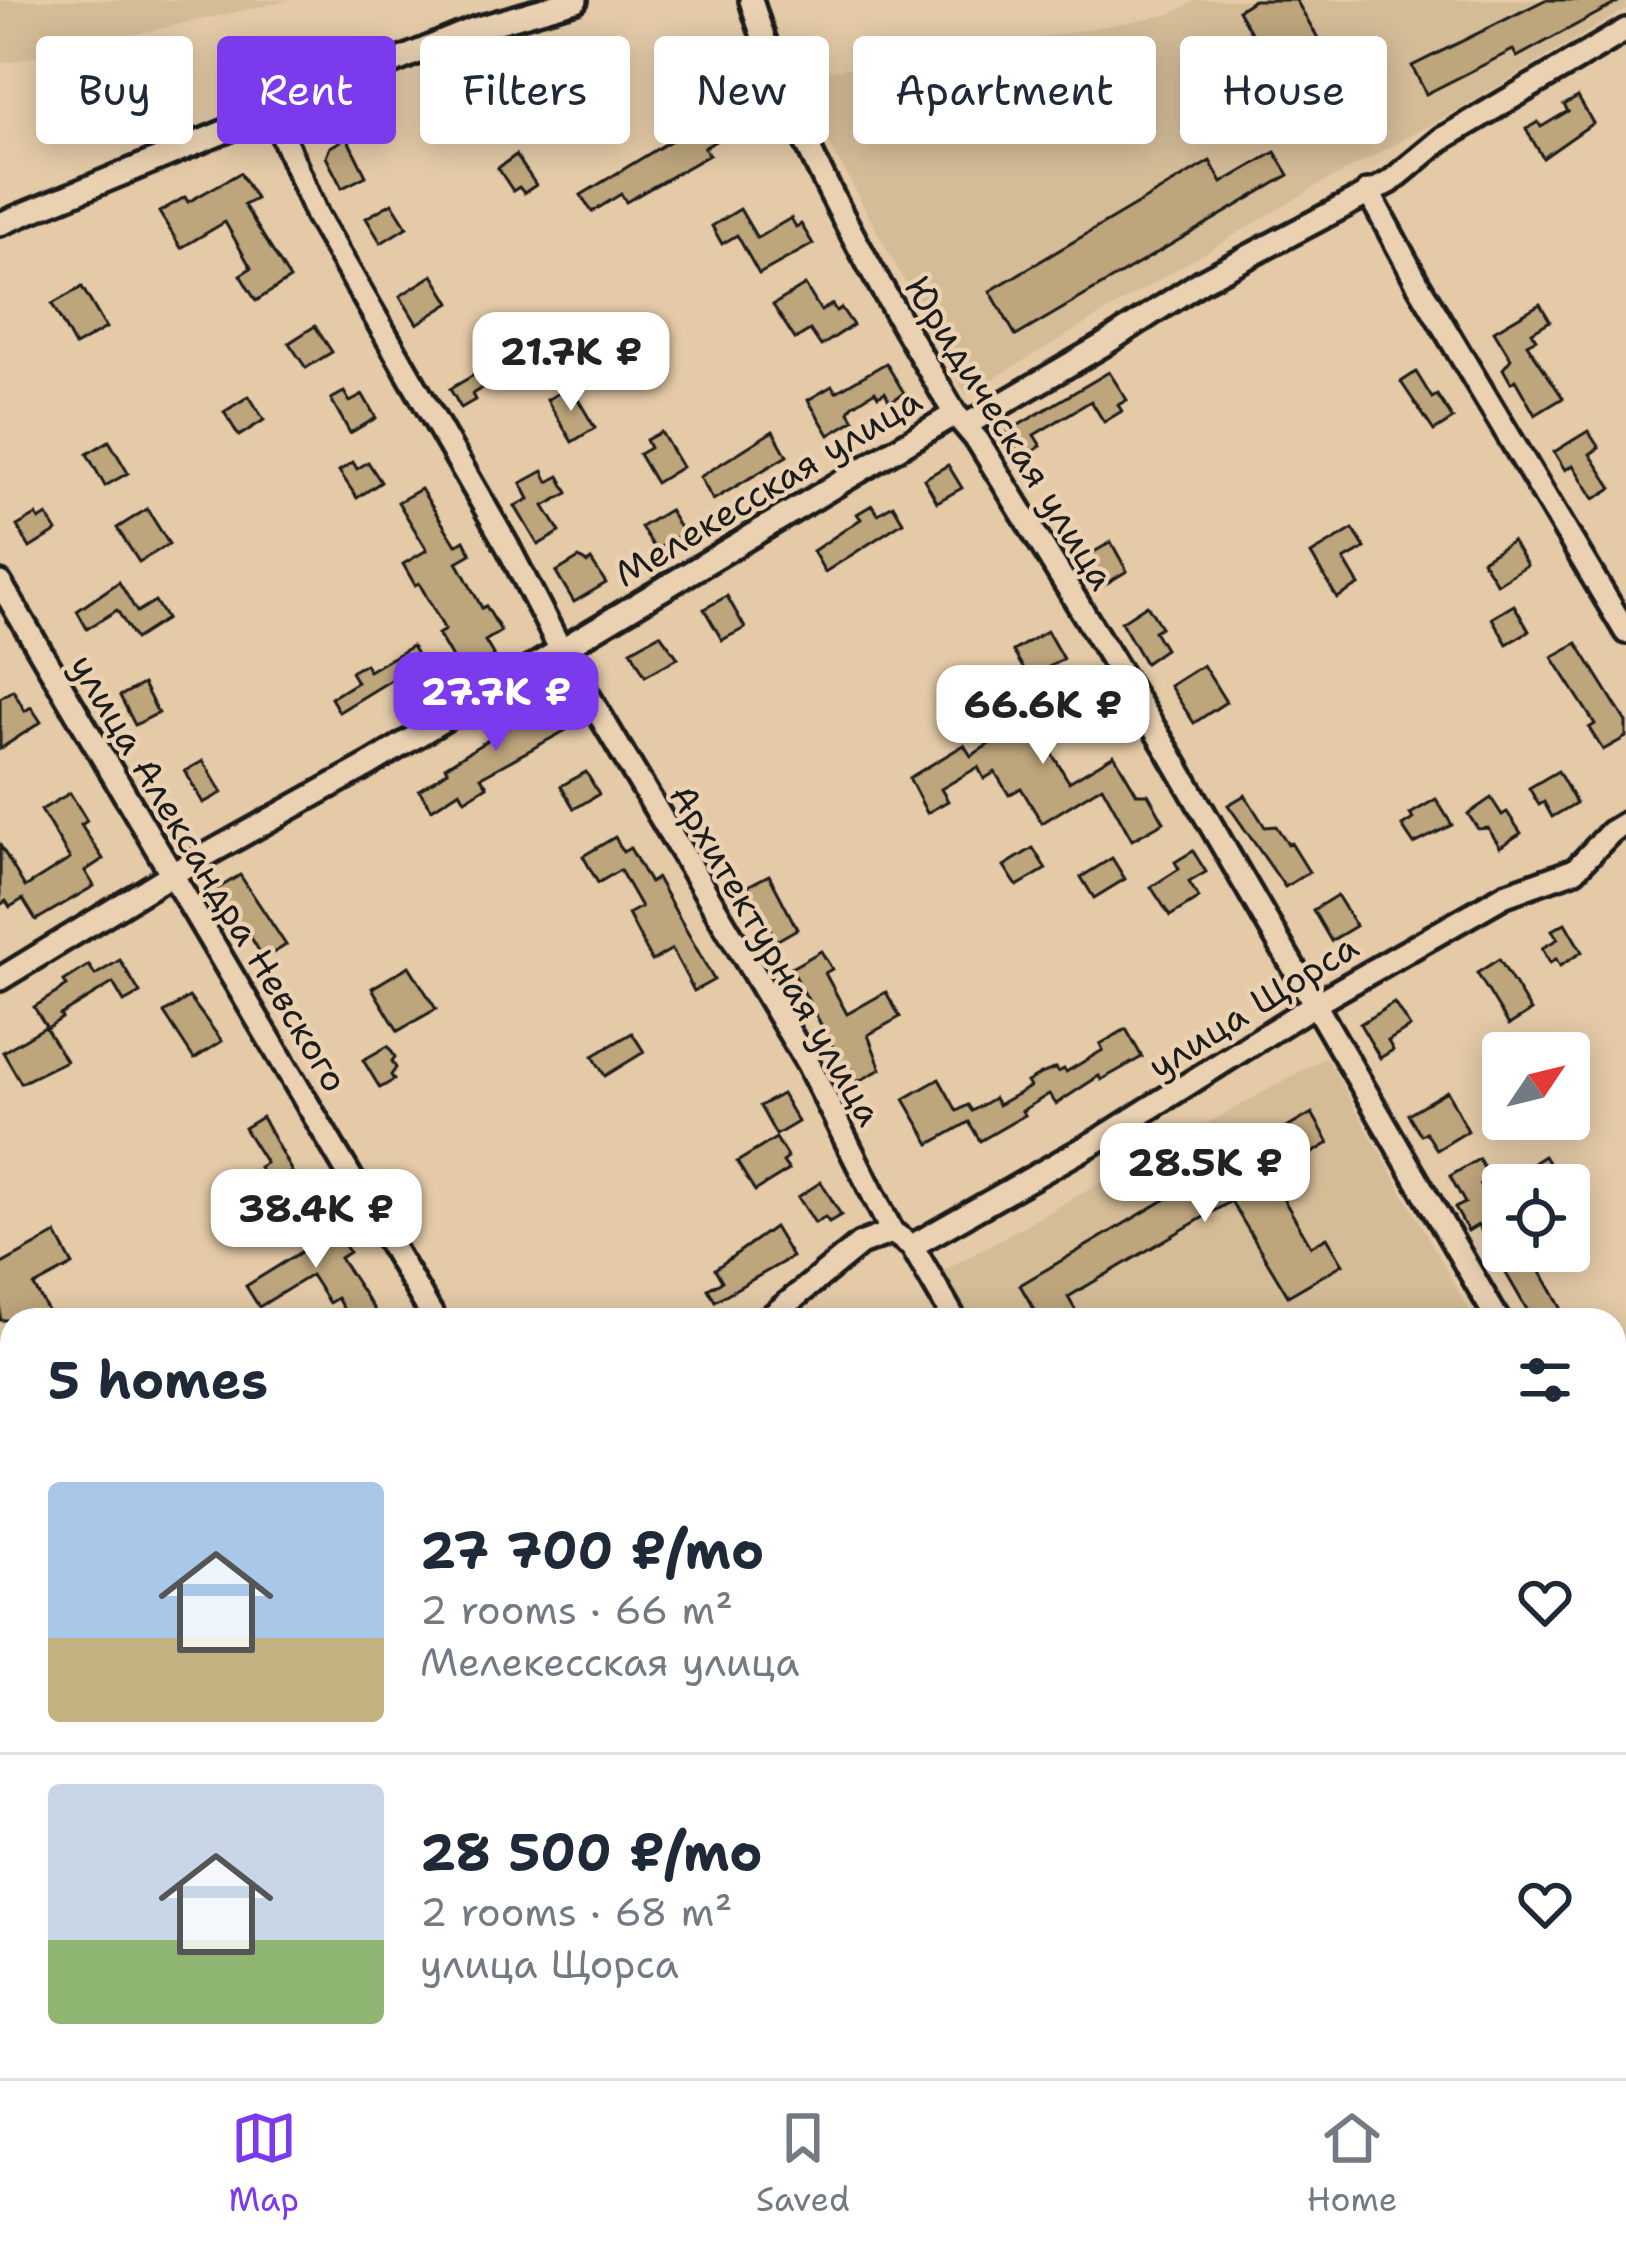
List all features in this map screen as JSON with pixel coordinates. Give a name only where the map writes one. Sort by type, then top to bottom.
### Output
[{"type":"street","points":[[396,60],[473,29],[576,0]]},
{"type":"street","name":"Юридическая улица","points":[[752,0],[770,60],[842,220],[960,420],[1168,751],[1491,1308]]},
{"type":"street","name":"Мелекесская улица","points":[[0,979],[172,874],[960,420],[1103,345],[1202,281],[1390,182],[1442,139],[1626,30]]},
{"type":"street","points":[[0,224],[217,134]]},
{"type":"street","name":"Архитектурная улица","points":[[286,144],[317,216],[508,547],[561,650],[808,1064],[892,1232],[912,1246],[948,1308]]},
{"type":"street","points":[[1369,191],[1418,284],[1626,632]]},
{"type":"street","name":"улица Александра Невского","points":[[0,583],[428,1308]]},
{"type":"street","name":"улица Щорса","points":[[912,1246],[1105,1137],[1315,1004],[1505,895],[1575,870],[1626,823]]},
{"type":"street","points":[[782,1308],[860,1244],[892,1232]]},
{"type":"shaded area","points":[[0,0],[291,0],[127,36],[36,36],[36,56],[0,64]]},
{"type":"shaded area","points":[[1197,0],[1626,0],[1626,9],[1460,109],[1315,187],[966,395],[829,142],[829,71],[853,67],[853,144],[1156,144],[1156,36],[1050,36],[1171,14]]},
{"type":"shaded area","points":[[1326,1057],[1468,1308],[964,1308],[943,1271]]},
{"type":"building","points":[[1254,0],[1296,0],[1317,36],[1253,36],[1238,10]]},
{"type":"building","points":[[1545,0],[1622,0],[1517,57],[1513,50],[1426,94],[1412,66]]},
{"type":"building","points":[[1578,97],[1593,123],[1543,158],[1526,129],[1538,122],[1541,127],[1568,111],[1564,105]]},
{"type":"building","points":[[350,144],[366,176],[342,188],[326,157],[330,147]]},
{"type":"building","points":[[665,144],[711,144],[704,148],[709,155],[626,202],[621,194],[592,212],[581,195]]},
{"type":"building","points":[[1275,152],[1289,175],[1016,336],[990,291],[1210,161],[1222,183]]},
{"type":"building","points":[[516,155],[536,185],[524,193],[519,187],[513,191],[498,168]]},
{"type":"building","points":[[240,173],[256,199],[244,205],[290,279],[256,301],[240,275],[251,268],[225,222],[181,248],[159,212]]},
{"type":"building","points":[[392,203],[407,227],[381,243],[366,218]]},
{"type":"building","points":[[740,209],[757,238],[791,218],[796,227],[801,224],[813,244],[759,274],[737,235],[722,244],[712,226]]},
{"type":"building","points":[[433,275],[450,303],[417,324],[400,296]]},
{"type":"building","points":[[805,285],[821,311],[832,304],[853,325],[821,346],[810,330],[795,339],[773,305]]},
{"type":"building","points":[[82,287],[106,328],[75,346],[52,304]]},
{"type":"building","points":[[1540,304],[1550,321],[1532,332],[1536,339],[1527,344],[1563,398],[1535,415],[1503,369],[1511,359],[1494,331]]},
{"type":"building","points":[[315,326],[332,352],[306,368],[289,343]]},
{"type":"building","points":[[886,363],[904,393],[890,402],[885,392],[878,396],[875,391],[852,406],[849,412],[854,420],[829,435],[808,400],[832,386],[836,392]]},
{"type":"building","points":[[491,365],[499,378],[472,394],[475,400],[461,408],[450,389]]},
{"type":"building","points":[[1109,372],[1127,400],[1118,405],[1122,411],[1104,422],[1091,401],[1034,435],[1041,446],[1023,458],[1007,432]]},
{"type":"building","points":[[1416,372],[1453,419],[1434,431],[1401,382]]},
{"type":"building","points":[[570,386],[595,428],[572,442],[547,400]]},
{"type":"building","points":[[344,392],[350,402],[363,395],[376,418],[350,433],[331,399]]},
{"type":"building","points":[[249,396],[264,420],[239,436],[224,412]]},
{"type":"building","points":[[773,431],[787,456],[713,500],[700,477]]},
{"type":"building","points":[[1588,431],[1599,448],[1590,454],[1612,488],[1594,499],[1573,465],[1565,470],[1554,452]]},
{"type":"building","points":[[661,432],[682,467],[656,483],[639,454],[650,448],[646,440]]},
{"type":"building","points":[[109,441],[128,473],[105,486],[87,454]]},
{"type":"building","points":[[353,462],[357,469],[368,462],[381,482],[357,498],[339,471]]},
{"type":"building","points":[[948,465],[962,488],[937,502],[924,479]]},
{"type":"building","points":[[543,471],[548,482],[559,476],[568,493],[544,506],[560,532],[538,545],[515,506],[529,499],[521,483]]},
{"type":"building","points":[[421,489],[456,545],[464,540],[471,554],[457,562],[482,608],[486,606],[501,631],[485,641],[494,656],[462,675],[438,634],[445,630],[403,564],[427,550],[398,502]]},
{"type":"building","points":[[872,505],[878,514],[893,505],[903,522],[825,572],[813,551],[861,519],[857,514]]},
{"type":"building","points":[[147,509],[169,544],[139,562],[117,528]]},
{"type":"building","points":[[669,510],[683,533],[656,550],[641,527]]},
{"type":"building","points":[[36,515],[39,520],[47,515],[57,531],[30,548],[17,526]]},
{"type":"building","points":[[1353,529],[1365,548],[1344,560],[1359,585],[1337,598],[1311,554]]},
{"type":"building","points":[[1512,541],[1527,565],[1497,584],[1482,560]]},
{"type":"building","points":[[1111,542],[1127,571],[1099,588],[1082,559]]},
{"type":"building","points":[[579,558],[587,563],[591,560],[606,583],[574,602],[556,572]]},
{"type":"building","points":[[119,582],[137,612],[155,601],[166,619],[135,639],[117,610],[87,629],[77,611]]},
{"type":"building","points":[[727,596],[745,628],[722,640],[704,609]]},
{"type":"building","points":[[1147,605],[1161,627],[1154,631],[1165,649],[1145,663],[1121,622]]},
{"type":"building","points":[[1514,605],[1529,631],[1507,644],[1492,618]]},
{"type":"building","points":[[1047,631],[1063,659],[1029,678],[1013,651]]},
{"type":"building","points":[[660,634],[678,658],[645,676],[631,650]]},
{"type":"building","points":[[1577,643],[1626,722],[1626,737],[1603,750],[1589,728],[1595,724],[1552,657]]},
{"type":"building","points":[[412,646],[427,671],[401,686],[396,677],[339,712],[331,698],[357,682],[351,672],[365,664],[369,671]]},
{"type":"building","points":[[1203,665],[1226,702],[1194,723],[1170,686]]},
{"type":"building","points":[[1084,682],[1103,714],[1048,747],[1069,782],[1114,755],[1137,794],[1148,794],[1164,822],[1132,840],[1102,786],[1042,823],[1021,788],[1009,795],[995,772],[984,779],[978,767],[941,789],[948,801],[927,813],[909,778],[964,745],[971,756]]},
{"type":"building","points":[[143,684],[158,713],[135,725],[120,696]]},
{"type":"building","points":[[13,690],[25,711],[31,707],[41,722],[0,749],[0,698]]},
{"type":"building","points":[[555,698],[570,728],[481,777],[487,786],[465,800],[460,791],[432,809],[419,790],[448,771],[445,767]]},
{"type":"building","points":[[203,761],[222,793],[203,803],[185,771]]},
{"type":"building","points":[[1558,771],[1576,803],[1552,817],[1529,788]]},
{"type":"building","points":[[586,772],[599,794],[574,809],[561,786]]},
{"type":"building","points":[[70,793],[87,821],[81,825],[103,859],[85,871],[94,886],[36,920],[23,899],[10,907],[6,901],[0,905],[0,845],[25,887],[70,859],[41,810]]},
{"type":"building","points":[[1245,795],[1265,827],[1276,826],[1309,872],[1285,887],[1228,805]]},
{"type":"building","points":[[1491,798],[1521,833],[1500,847],[1488,828],[1478,829],[1468,814]]},
{"type":"building","points":[[1436,799],[1452,825],[1414,844],[1402,826],[1413,819],[1410,814]]},
{"type":"building","points":[[615,837],[623,852],[630,848],[650,883],[657,878],[714,980],[694,991],[672,949],[652,961],[628,914],[641,907],[620,870],[598,883],[583,856]]},
{"type":"building","points":[[1033,848],[1046,869],[1017,886],[1004,866]]},
{"type":"building","points":[[1193,851],[1206,872],[1189,882],[1199,898],[1170,916],[1151,887],[1179,869],[1175,862]]},
{"type":"building","points":[[1112,858],[1125,879],[1094,898],[1081,877]]},
{"type":"building","points":[[240,875],[286,945],[264,959],[214,891]]},
{"type":"building","points":[[769,875],[797,929],[776,941],[748,886]]},
{"type":"building","points":[[1337,895],[1356,926],[1331,941],[1313,910]]},
{"type":"building","points":[[1565,923],[1582,952],[1560,966],[1556,959],[1550,963],[1542,948],[1558,939],[1552,930]]},
{"type":"building","points":[[821,951],[832,969],[825,973],[847,1014],[886,992],[900,1017],[868,1035],[881,1069],[857,1082],[849,1066],[844,1068],[791,968]]},
{"type":"building","points":[[1499,959],[1531,1011],[1509,1025],[1477,973]]},
{"type":"building","points":[[120,960],[140,993],[124,1002],[113,983],[47,1028],[34,1007],[89,965],[95,975]]},
{"type":"building","points":[[409,966],[436,1009],[398,1031],[372,988]]},
{"type":"building","points":[[189,997],[222,1041],[194,1059],[164,1013]]},
{"type":"building","points":[[1394,1003],[1410,1027],[1388,1041],[1393,1050],[1380,1058],[1360,1024]]},
{"type":"building","points":[[45,1027],[66,1061],[21,1083],[3,1052]]},
{"type":"building","points":[[1126,1029],[1142,1057],[1101,1080],[1099,1076],[1056,1104],[1049,1094],[1022,1111],[1025,1115],[980,1141],[969,1122],[930,1144],[904,1099],[939,1079],[957,1111],[968,1105],[972,1111],[994,1098],[998,1105],[1030,1087],[1027,1082],[1041,1074],[1056,1068],[1066,1072],[1103,1050],[1100,1044]]},
{"type":"building","points":[[632,1033],[644,1052],[605,1076],[593,1056]]},
{"type":"building","points":[[388,1046],[395,1057],[394,1080],[380,1088],[363,1060]]},
{"type":"building","points":[[1447,1091],[1468,1131],[1437,1150],[1408,1114]]},
{"type":"building","points":[[782,1094],[798,1122],[776,1135],[760,1106]]},
{"type":"building","points":[[1312,1113],[1329,1143],[1271,1178],[1311,1246],[1327,1237],[1343,1264],[1288,1296],[1231,1201],[1068,1297],[1074,1308],[1033,1308],[1020,1285]]},
{"type":"building","points":[[262,1117],[292,1172],[270,1185],[259,1167],[266,1163],[244,1128]]},
{"type":"building","points":[[776,1138],[789,1170],[755,1191],[737,1162]]},
{"type":"building","points":[[1479,1159],[1482,1232],[1478,1225],[1468,1231],[1455,1208],[1465,1203],[1450,1176]]},
{"type":"building","points":[[821,1182],[841,1215],[815,1223],[798,1197]]},
{"type":"building","points":[[310,1209],[326,1236],[336,1230],[349,1252],[340,1258],[373,1308],[343,1308],[337,1298],[329,1303],[311,1275],[259,1307],[246,1286],[304,1250],[287,1222]]},
{"type":"building","points":[[774,1227],[792,1257],[715,1301],[708,1289],[722,1281],[715,1269]]},
{"type":"building","points":[[56,1234],[73,1265],[34,1286],[46,1308],[0,1308],[0,1265]]},
{"type":"building","points":[[1505,1272],[1541,1272],[1561,1308],[1526,1308]]}]
